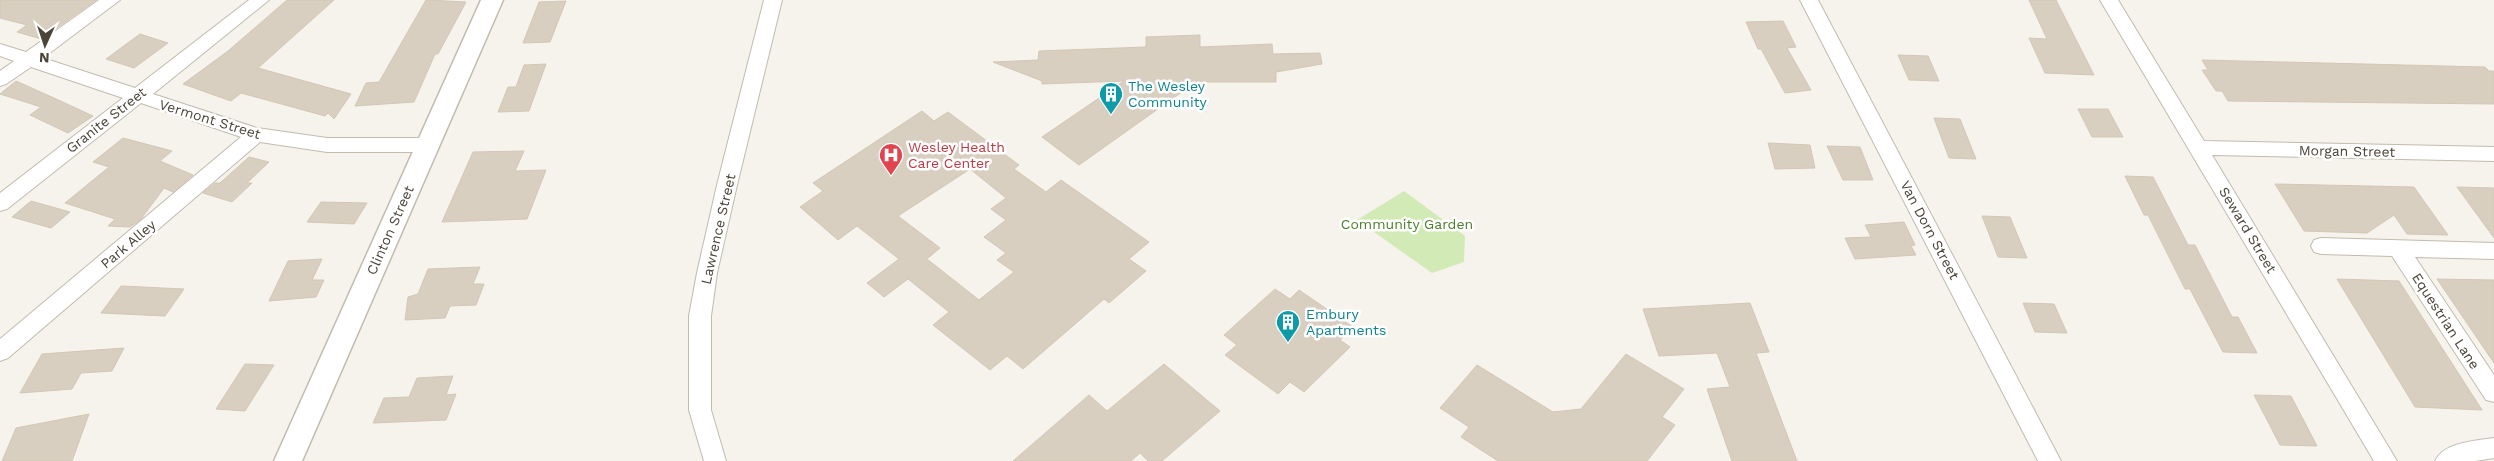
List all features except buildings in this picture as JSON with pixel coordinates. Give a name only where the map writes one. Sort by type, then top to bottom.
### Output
[{"type":"street","points":[[0,80],[112,0]]},
{"type":"street","name":"Granite Street","points":[[0,204],[260,0]]},
{"type":"street","name":"Clinton Street","points":[[288,461],[492,0]]},
{"type":"street","name":"Lawrence Street","points":[[715,461],[700,410],[700,316],[707,273],[727,185],[774,0]]},
{"type":"street","name":"Van Dorn Street","points":[[1809,0],[2050,461]]},
{"type":"street","name":"Seward Street","points":[[2110,0],[2386,461]]},
{"type":"street","name":"Vermont Street","points":[[0,50],[256,135],[327,145],[428,145]]},
{"type":"street","name":"Park Alley","points":[[0,352],[256,135]]},
{"type":"street","name":"Morgan Street","points":[[2200,148],[2494,154]]},
{"type":"street","points":[[2321,246],[2494,251]]},
{"type":"street","name":"Equestrian Lane","points":[[2398,248],[2494,393]]},
{"type":"street","points":[[2446,461],[2463,453],[2494,448]]},
{"type":"green space","name":"Community Garden","points":[[1404,191],[1465,236],[1464,262],[1432,273],[1357,220]]},
{"type":"place","name":"The Wesley Community","points":[[1111,115]]},
{"type":"place","name":"Wesley Health Care Center","points":[[891,176]]},
{"type":"place","name":"Embury Apartments","points":[[1288,343]]}]
